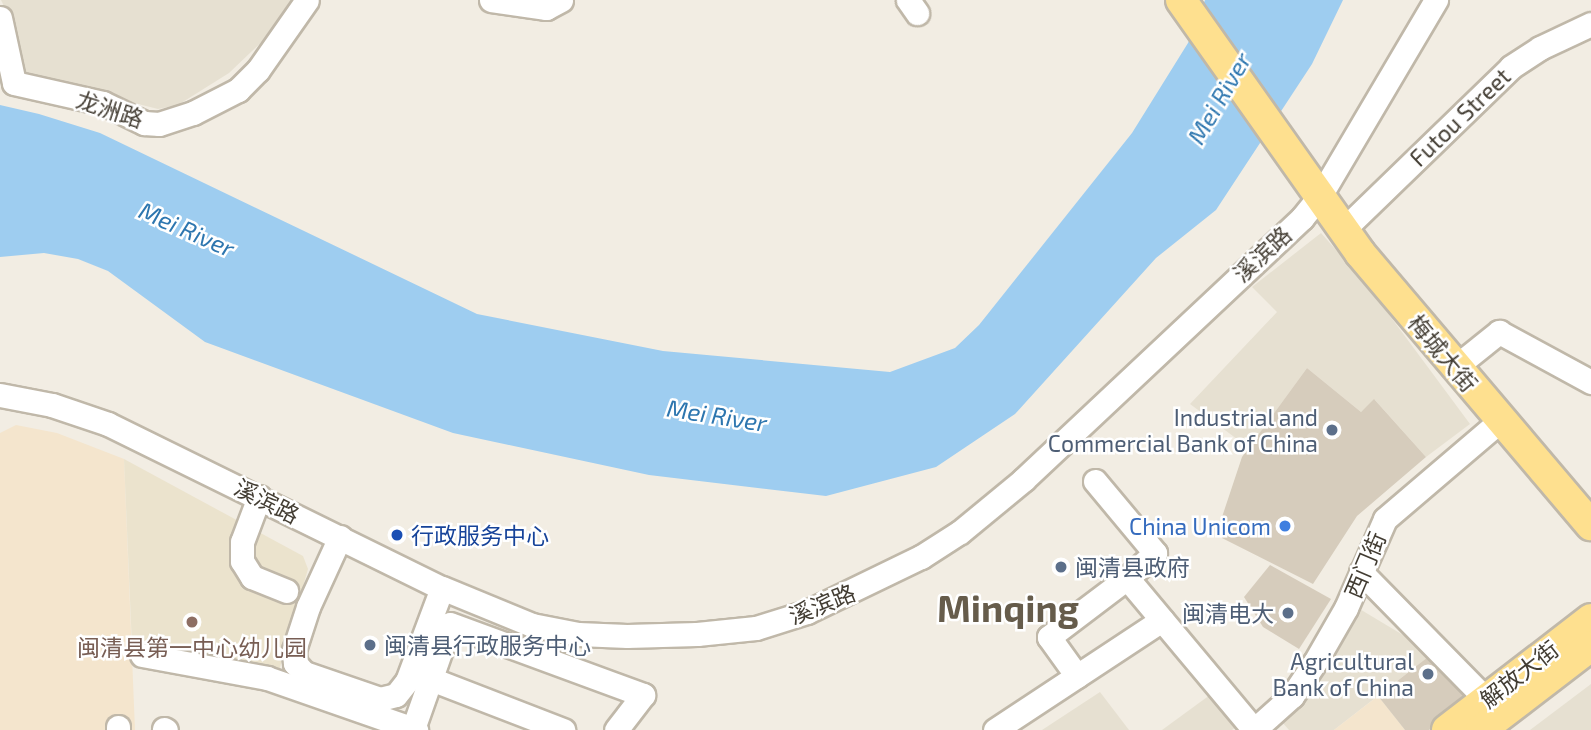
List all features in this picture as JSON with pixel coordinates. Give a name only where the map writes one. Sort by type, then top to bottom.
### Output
[{"type":"main road","name":"梅城大街","points":[[1181,0],[1343,230],[1454,368],[1591,525]]},
{"type":"main road","name":"解放大街","points":[[1447,730],[1591,619]]},
{"type":"main road","name":"解放大街","points":[[1481,730],[1591,646]]},
{"type":"street","name":"龙洲路","points":[[0,18],[14,83],[103,103],[144,123],[159,124],[193,113],[238,90],[258,70],[306,0]]},
{"type":"street","points":[[491,0],[546,8],[561,0]]},
{"type":"street","name":"溪滨路","points":[[0,395],[36,401],[98,420],[443,588],[532,625],[578,634],[627,636],[697,634],[756,628],[807,612],[866,586],[960,532],[1013,488],[1301,218],[1312,184],[1436,0]]},
{"type":"street","name":"Futou Street","points":[[1343,230],[1511,67],[1540,48],[1591,24]]},
{"type":"street","points":[[1454,368],[1499,332],[1591,382]]},
{"type":"street","name":"西门街","points":[[1254,730],[1292,696],[1304,680],[1346,608],[1385,519],[1501,420]]},
{"type":"street","points":[[1077,676],[1049,637],[1127,578],[1155,553],[1095,481]]},
{"type":"street","points":[[259,497],[242,542],[242,561],[252,578],[286,591]]},
{"type":"street","points":[[340,537],[308,607],[294,650],[295,663],[304,673],[380,699],[396,695],[407,681],[443,588]]},
{"type":"street","points":[[1362,572],[1486,699]]},
{"type":"street","points":[[1127,578],[1254,730]]},
{"type":"street","points":[[995,730],[1162,620]]},
{"type":"street","points":[[142,656],[267,678],[414,730],[450,624],[643,695],[616,730]]},
{"type":"street","points":[[431,679],[563,730]]},
{"type":"shaded area","points":[[1,0],[296,0],[270,34],[229,73],[178,105],[158,109],[19,74],[13,25]]},
{"type":"shaded area","points":[[1321,233],[1367,285],[1470,424],[1426,457],[1375,400],[1361,412],[1307,368],[1249,448],[1190,404],[1277,312],[1252,287]]},
{"type":"shaded area","points":[[16,425],[57,433],[124,459],[135,730],[0,730],[0,433]]},
{"type":"shaded area","points":[[124,459],[303,556],[308,569],[278,674],[132,646]]},
{"type":"shaded area","points":[[1358,608],[1433,653],[1334,730],[1289,730],[1282,722],[1300,704]]},
{"type":"shaded area","points":[[1591,684],[1591,730],[1530,730]]},
{"type":"shaded area","points":[[1100,692],[1129,730],[1042,730]]},
{"type":"shaded area","points":[[1214,692],[1240,724],[1232,730],[1162,730]]},
{"type":"shaded area","points":[[1378,696],[1405,730],[1334,730]]},
{"type":"water","name":"Mei River","points":[[1205,0],[1343,0],[1312,64],[1216,210],[1156,258],[1015,414],[936,467],[826,496],[649,475],[453,433],[205,342],[108,271],[78,259],[44,253],[0,257],[0,105],[100,133],[477,314],[663,351],[890,372],[955,348],[979,325],[1132,133],[1188,43]]},
{"type":"building","points":[[1307,368],[1361,412],[1374,399],[1426,457],[1357,516],[1313,584],[1216,535],[1242,457]]},
{"type":"building","name":"闽清电大","points":[[1270,565],[1331,599],[1299,649],[1263,627],[1244,597]]},
{"type":"building","name":"Agricultural Bank of China","points":[[1433,653],[1469,698],[1429,730],[1405,730],[1378,696]]},
{"type":"place","name":"Industrial and Commercial Bank of China","points":[[1332,430]]},
{"type":"place","name":"China Unicom","points":[[1285,526]]},
{"type":"place","name":"行政服务中心","points":[[397,535]]},
{"type":"place","name":"闽清县政府","points":[[1061,567]]},
{"type":"place","name":"闽清电大","points":[[1288,613]]},
{"type":"place","name":"闽清县第一中心幼儿园","points":[[192,622]]},
{"type":"place","name":"闽清县行政服务中心","points":[[370,645]]},
{"type":"place","name":"Agricultural Bank of China","points":[[1428,674]]},
{"type":"district","name":"Minqing","points":[[1008,607]]}]
